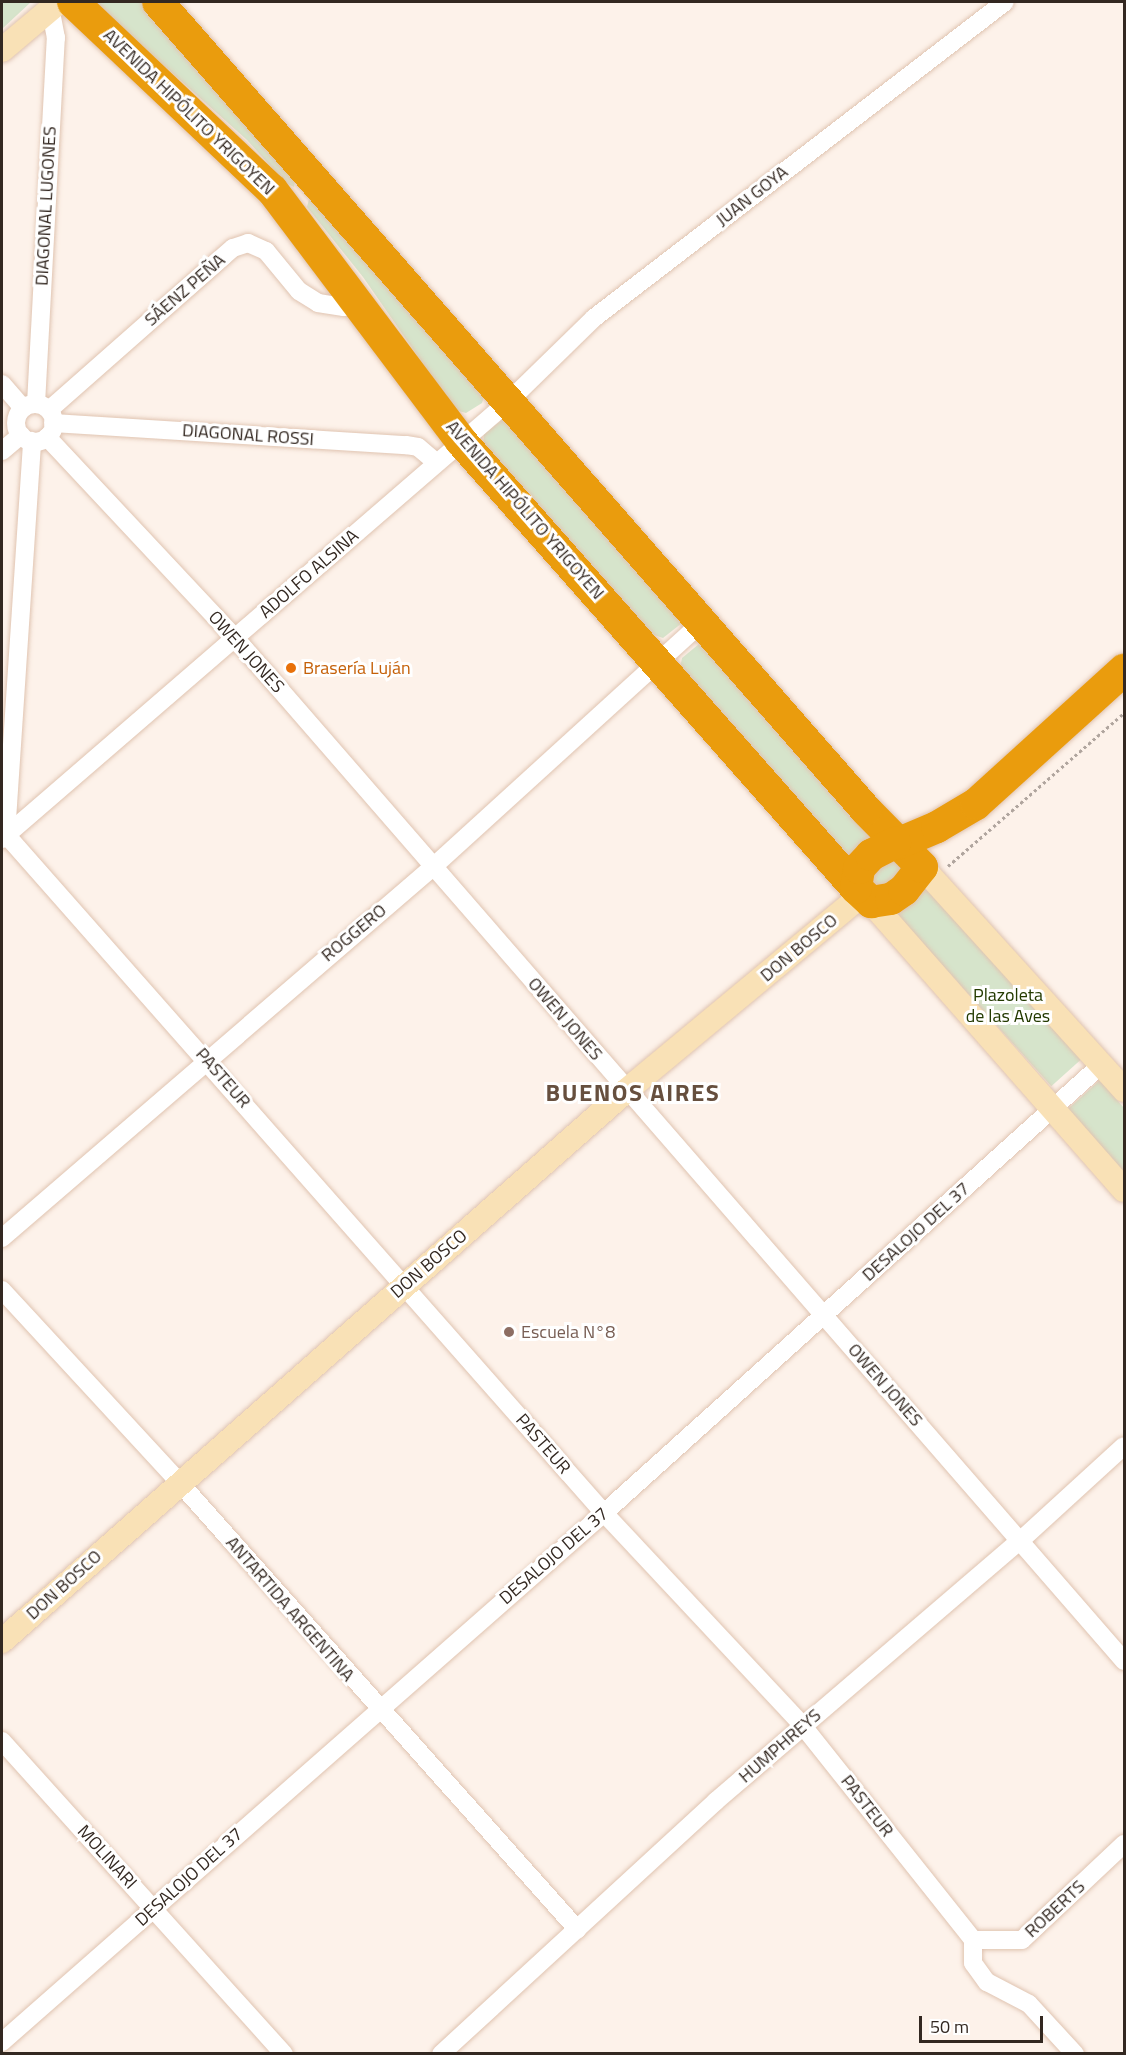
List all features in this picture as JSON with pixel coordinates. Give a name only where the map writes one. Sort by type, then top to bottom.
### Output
[{"type":"highway","points":[[158,2],[701,623],[896,843],[925,870]]},
{"type":"highway","name":"AVENIDA HIPÓLITO YRIGOYEN","points":[[60,4],[231,147],[288,210],[360,302],[461,441],[659,661],[864,895]]},
{"type":"highway","points":[[288,210],[319,188]]},
{"type":"highway","points":[[976,804],[871,855],[859,868],[864,895],[891,899],[904,890],[925,870],[976,804],[1125,670]]},
{"type":"street","name":"JUAN GOYA","points":[[508,402],[594,318],[1005,2]]},
{"type":"street","points":[[2,50],[60,4]]},
{"type":"street","name":"DIAGONAL LUGONES","points":[[3,835],[60,4]]},
{"type":"street","name":"SÁENZ PEÑA","points":[[2,451],[31,422],[233,248],[248,243],[266,251],[299,291],[318,303],[344,307],[360,302]]},
{"type":"street","name":"OWEN JONES","points":[[2,384],[31,422],[236,639],[1125,1661]]},
{"type":"street","name":"ADOLFO ALSINA","points":[[3,835],[236,639],[436,462],[508,402]]},
{"type":"street","name":"DIAGONAL ROSSI","points":[[31,422],[406,445],[418,447],[436,462]]},
{"type":"street","name":"ROGGERO","points":[[2,1238],[206,1059],[434,866],[701,623]]},
{"type":"street","name":"PASTEUR","points":[[3,835],[206,1059],[604,1513],[803,1726],[973,1940]]},
{"type":"street","points":[[925,870],[1125,1090]]},
{"type":"street","name":"DON BOSCO","points":[[2,1641],[179,1482],[627,1090],[864,895]]},
{"type":"street","name":"AVENIDA HIPÓLITO YRIGOYEN","points":[[864,895],[1125,1190]]},
{"type":"street","name":"DESALOJO DEL 37","points":[[2,2042],[378,1708],[604,1513],[1102,1064]]},
{"type":"street","name":"ANTARTIDA ARGENTINA","points":[[2,1290],[179,1482],[577,1929]]},
{"type":"street","name":"HUMPHREYS","points":[[441,2054],[803,1726],[1021,1540],[1125,1446]]},
{"type":"street","name":"MOLINARI","points":[[2,1741],[284,2054]]},
{"type":"street","name":"ROBERTS","points":[[973,1940],[1023,1940],[1125,1845]]},
{"type":"street","points":[[973,1940],[973,1963],[987,1982],[1029,2004],[1075,2054]]},
{"type":"path","points":[[925,870],[1125,713]]},
{"type":"green space","points":[[2,2],[31,2],[2,29]]},
{"type":"green space","points":[[93,2],[141,2],[296,176],[294,187],[286,183],[247,140]]},
{"type":"green space","points":[[309,199],[318,201],[486,390],[482,403],[466,413],[455,410],[363,277],[307,207]]},
{"type":"green space","points":[[502,420],[513,421],[682,623],[663,638],[651,634],[483,446],[484,434]]},
{"type":"green space","points":[[699,644],[710,646],[879,833],[855,860],[845,856],[680,668],[682,658]]},
{"type":"green space","points":[[902,857],[901,873],[881,887],[873,886],[871,874],[888,859]]},
{"type":"green space","name":"Plazoleta de las Aves","points":[[928,885],[1083,1057],[1051,1086],[896,914]]},
{"type":"green space","points":[[1100,1080],[1124,1108],[1124,1172],[1068,1109]]},
{"type":"place","name":"Brasería Luján","points":[[291,668]]},
{"type":"place","name":"Escuela N°8","points":[[509,1332]]},
{"type":"district","name":"BUENOS AIRES","points":[[633,1093]]}]
